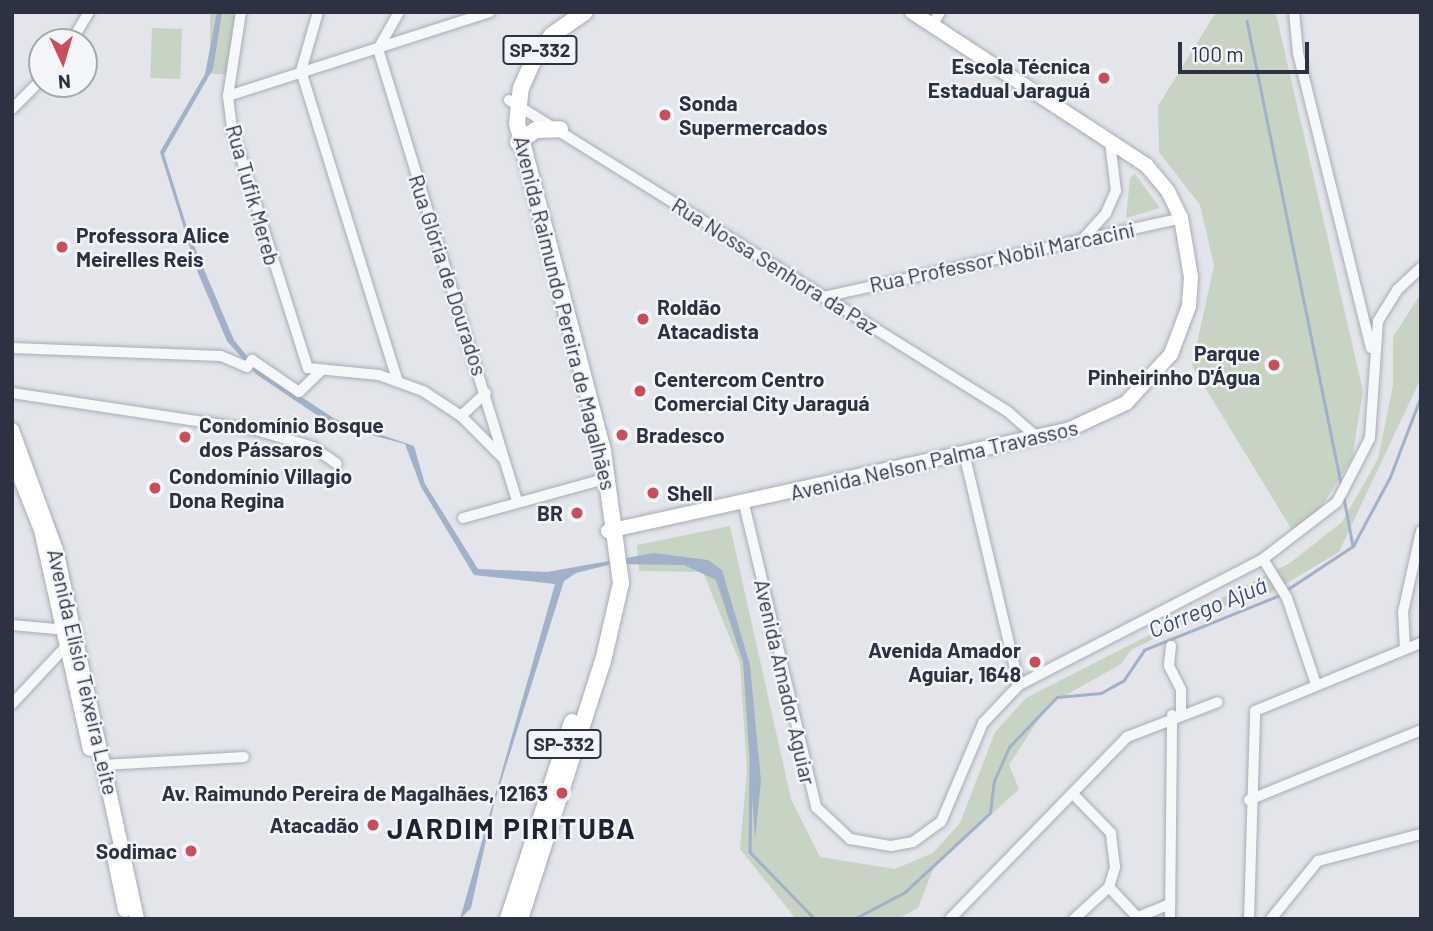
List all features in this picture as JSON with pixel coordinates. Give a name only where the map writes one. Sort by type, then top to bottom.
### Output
[{"type":"main road","name":"Avenida Raimundo Pereira de Magalhães","points":[[570,12],[526,54],[513,102],[512,151],[604,478]]},
{"type":"main road","name":"Avenida Raimundo Pereira de Magalhães","points":[[520,919],[606,650],[617,569],[604,478],[518,142],[513,102],[542,47],[586,12]]},
{"type":"main road","points":[[518,142],[536,130],[560,129]]},
{"type":"main road","name":"Avenida Raimundo Pereira de Magalhães","points":[[508,919],[606,615],[617,569]]},
{"type":"street","points":[[79,28],[89,12]]},
{"type":"street","name":"Rua Tufik Mereb","points":[[241,12],[228,96],[272,260],[317,371]]},
{"type":"street","points":[[318,12],[301,71],[397,380]]},
{"type":"street","points":[[378,49],[399,12]]},
{"type":"street","points":[[228,96],[490,12]]},
{"type":"street","name":"Avenida Nelson Palma Travassos","points":[[613,530],[744,504],[1037,437],[1126,403],[1171,354],[1191,292],[1181,218],[1146,164],[912,12]]},
{"type":"street","points":[[932,26],[940,12]]},
{"type":"street","points":[[1294,12],[1298,53],[1371,348]]},
{"type":"street","name":"Rua Glória de Dourados","points":[[378,49],[517,502]]},
{"type":"street","points":[[12,109],[28,93]]},
{"type":"street","name":"Rua Nossa Senhora da Paz","points":[[513,102],[1007,411],[1037,437]]},
{"type":"street","points":[[1081,240],[1106,214],[1116,191],[1109,139]]},
{"type":"street","name":"Rua Professor Nobil Marcacini","points":[[823,297],[1181,218]]},
{"type":"street","name":"Avenida Amador Aguiar","points":[[744,504],[808,789],[838,831],[891,846],[929,834],[950,809],[983,723],[1019,685],[1263,559],[1318,520],[1351,484],[1370,438],[1371,348],[1385,306],[1421,268]]},
{"type":"street","points":[[12,348],[221,356],[251,364],[299,392],[317,371],[397,380],[461,416],[505,459]]},
{"type":"street","points":[[12,393],[256,430],[313,447],[337,464]]},
{"type":"street","points":[[461,416],[485,393]]},
{"type":"street","name":"Avenida Elísio Teixeira Leite","points":[[12,430],[52,537],[69,637],[137,919]]},
{"type":"street","points":[[964,453],[1019,685]]},
{"type":"street","name":"Avenida Elísio Teixeira Leite","points":[[12,457],[41,530],[104,765],[127,919]]},
{"type":"street","points":[[463,517],[604,478]]},
{"type":"street","points":[[1405,649],[1404,612],[1421,531]]},
{"type":"street","points":[[1263,559],[1287,598],[1316,684]]},
{"type":"street","points":[[12,625],[69,637],[12,704]]},
{"type":"street","points":[[1249,919],[1249,800],[1255,711],[1421,643]]},
{"type":"street","points":[[1170,919],[1176,714],[1181,690],[1169,666],[1171,646]]},
{"type":"street","points":[[950,919],[1074,795],[1127,737],[1176,714],[1217,702]]},
{"type":"street","points":[[1249,800],[1421,730]]},
{"type":"street","points":[[104,765],[244,757]]},
{"type":"street","points":[[1074,795],[1114,840],[1109,887],[1074,919]]},
{"type":"street","points":[[1271,919],[1318,861],[1421,834]]},
{"type":"street","points":[[1109,887],[1138,918],[1170,904]]},
{"type":"green space","points":[[210,12],[235,12],[235,74],[210,74]]},
{"type":"green space","name":"Parque Pinheirinho D'Água","points":[[1216,12],[1276,14],[1363,391],[1352,459],[1320,509],[1292,530],[1192,366],[1214,266],[1200,205],[1159,152],[1158,106]]},
{"type":"green space","points":[[152,28],[182,29],[180,79],[150,78]]},
{"type":"green space","points":[[1135,174],[1160,208],[1126,218],[1130,178]]},
{"type":"green space","points":[[1421,293],[1421,378],[1339,552],[1265,596],[1213,609],[1131,650],[1121,664],[1048,705],[1009,765],[1019,789],[934,867],[918,908],[898,919],[796,919],[740,849],[747,770],[740,663],[703,572],[639,571],[637,545],[730,526],[791,799],[820,857],[895,869],[933,853],[960,823],[995,732],[1026,698],[1290,563],[1342,522],[1378,459],[1393,385],[1393,337]]},
{"type":"water","points":[[217,12],[222,12],[213,69],[164,154],[189,234],[234,340],[256,367],[335,419],[414,446],[425,484],[478,569],[547,572],[654,553],[708,560],[722,570],[750,665],[761,781],[755,839],[743,662],[716,580],[684,565],[612,564],[576,573],[564,581],[494,804],[471,908],[460,919],[555,584],[474,575],[421,487],[405,444],[330,424],[256,374],[227,341],[198,273],[160,152],[205,74]]},
{"type":"waterway","points":[[1247,21],[1341,484]]},
{"type":"waterway","name":"Córrego Ajuá","points":[[1285,591],[1353,546],[1390,477],[1421,396]]},
{"type":"waterway","points":[[1344,498],[1353,546]]},
{"type":"waterway","name":"Córrego Ajuá","points":[[854,919],[905,892],[990,813],[994,781],[1009,747],[1057,697],[1101,693],[1124,680],[1144,650],[1280,595]]},
{"type":"waterway","name":"Córrego Ajuá","points":[[751,763],[750,852],[815,919]]},
{"type":"place","name":"Escola Técnica Estadual Jaraguá","points":[[1104,78]]},
{"type":"place","name":"Sonda Supermercados","points":[[665,115]]},
{"type":"place","name":"Professora Alice Meirelles Reis","points":[[62,247]]},
{"type":"place","name":"Roldão Atacadista","points":[[643,319]]},
{"type":"place","name":"Parque Pinheirinho D'Água","points":[[1274,365]]},
{"type":"place","name":"Centercom Centro Comercial City Jaraguá","points":[[640,391]]},
{"type":"place","name":"Bradesco","points":[[622,435]]},
{"type":"place","name":"Condomínio Bosque dos Pássaros","points":[[185,437]]},
{"type":"place","name":"Condomínio Villagio Dona Regina","points":[[155,488]]},
{"type":"place","name":"Shell","points":[[653,493]]},
{"type":"place","name":"BR","points":[[577,513]]},
{"type":"place","name":"Avenida Amador Aguiar, 1648","points":[[1035,662]]},
{"type":"place","name":"Av. Raimundo Pereira de Magalhães, 12163","points":[[562,793]]},
{"type":"place","name":"Atacadão","points":[[373,825]]},
{"type":"place","name":"Sodimac","points":[[191,851]]},
{"type":"district","name":"JARDIM PIRITUBA","points":[[512,828]]}]
